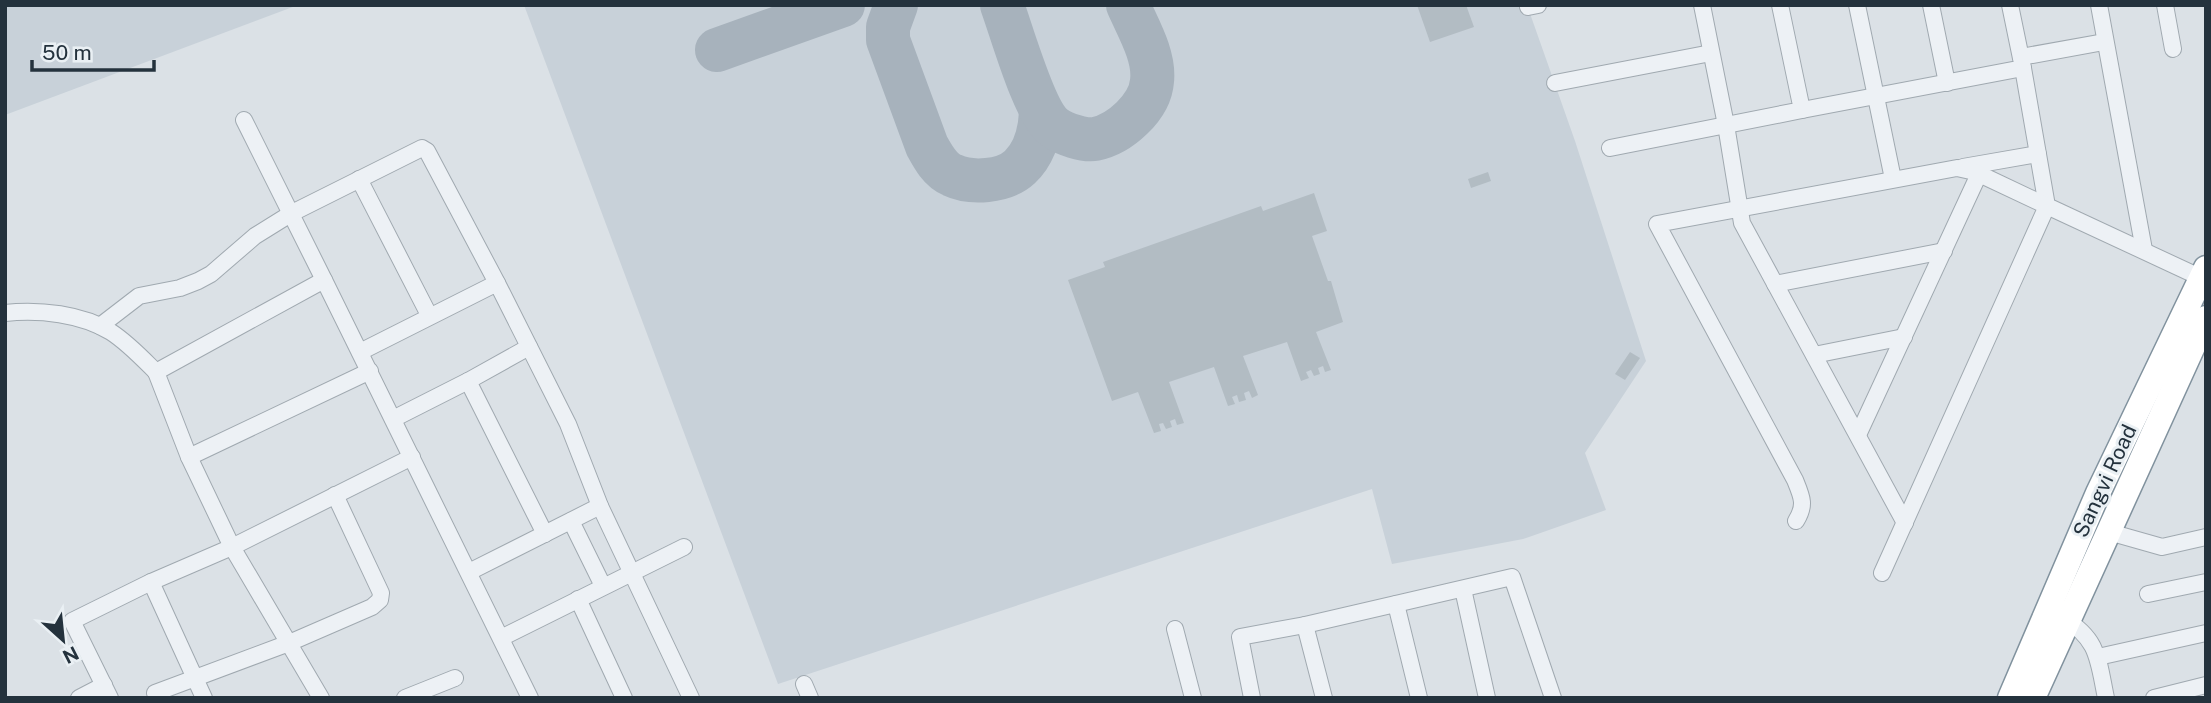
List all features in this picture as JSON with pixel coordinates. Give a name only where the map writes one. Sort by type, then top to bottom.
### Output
[{"type":"highway","name":"Sangvi Road","points":[[2033,698],[2098,492],[2204,275]]},
{"type":"highway","name":"Sangvi Road","points":[[2010,698],[2109,532],[2206,318]]},
{"type":"street","points":[[1702,5],[1742,223],[1905,523]]},
{"type":"street","points":[[1780,5],[1802,110]]},
{"type":"street","points":[[1857,5],[1893,179]]},
{"type":"street","points":[[1931,5],[1947,83]]},
{"type":"street","points":[[1882,573],[2047,206],[2010,5]]},
{"type":"street","points":[[2099,5],[2144,250]]},
{"type":"street","points":[[2165,5],[2173,48]]},
{"type":"street","points":[[1611,148],[1947,83],[2104,42]]},
{"type":"street","points":[[1555,83],[1711,53]]},
{"type":"street","points":[[244,120],[530,698]]},
{"type":"street","points":[[100,326],[139,296],[180,288],[211,274],[255,236],[292,213],[417,149],[427,151],[568,424],[600,506],[691,698]]},
{"type":"street","points":[[1796,521],[1802,511],[1802,497],[1795,480],[1657,224],[2038,154]]},
{"type":"street","points":[[1957,168],[1979,174],[2204,275]]},
{"type":"street","points":[[1858,435],[1979,174]]},
{"type":"street","points":[[359,179],[429,315]]},
{"type":"street","points":[[1775,284],[1944,251]]},
{"type":"street","points":[[156,372],[324,281]]},
{"type":"street","points":[[360,352],[497,282]]},
{"type":"street","points":[[5,313],[62,314],[100,326],[132,348],[156,372],[190,457],[232,547],[321,698]]},
{"type":"street","points":[[1814,355],[1904,337]]},
{"type":"street","points":[[393,419],[529,347]]},
{"type":"street","points":[[190,457],[370,371]]},
{"type":"street","points":[[468,381],[545,534]]},
{"type":"street","points":[[79,698],[107,691],[72,621],[151,582],[232,547],[412,457]]},
{"type":"street","points":[[155,693],[289,643],[372,607],[380,600],[381,593],[335,495]]},
{"type":"street","points":[[469,572],[600,506]]},
{"type":"street","points":[[571,521],[603,586]]},
{"type":"street","points":[[2109,532],[2162,547],[2206,537]]},
{"type":"street","points":[[501,638],[684,547]]},
{"type":"street","points":[[1252,698],[1240,637],[1305,625],[1512,577],[1553,698]]},
{"type":"street","points":[[151,582],[204,698]]},
{"type":"street","points":[[2148,594],[2206,582]]},
{"type":"street","points":[[1463,589],[1487,698]]},
{"type":"street","points":[[578,599],[624,698]]},
{"type":"street","points":[[1396,604],[1419,698]]},
{"type":"street","points":[[2058,616],[2093,643],[2106,698]]},
{"type":"street","points":[[1305,625],[1324,698]]},
{"type":"street","points":[[1175,629],[1193,698]]},
{"type":"street","points":[[2098,657],[2206,634]]},
{"type":"street","points":[[405,698],[455,678]]},
{"type":"street","points":[[2154,698],[2206,685]]},
{"type":"shaded area","points":[[5,5],[298,5],[5,115]]},
{"type":"shaded area","points":[[524,5],[1527,5],[1575,141],[1646,361],[1585,453],[1606,510],[1523,539],[1392,564],[1372,489],[778,684]]},
{"type":"building","points":[[1417,5],[1466,5],[1474,27],[1430,42]]},
{"type":"building","points":[[1488,172],[1491,181],[1471,188],[1468,179]]},
{"type":"building","points":[[1314,193],[1327,231],[1312,236],[1328,281],[1331,281],[1343,322],[1316,332],[1331,370],[1325,372],[1323,366],[1318,368],[1320,374],[1314,376],[1311,370],[1306,372],[1309,378],[1301,381],[1287,342],[1243,356],[1258,395],[1252,398],[1249,391],[1244,393],[1246,400],[1239,402],[1237,395],[1232,397],[1235,404],[1228,406],[1214,367],[1169,382],[1184,423],[1177,425],[1175,419],[1170,421],[1172,427],[1166,429],[1163,423],[1159,424],[1161,431],[1154,433],[1138,392],[1112,401],[1068,280],[1105,267],[1103,262],[1261,206],[1263,211]]},
{"type":"building","points":[[1630,352],[1640,358],[1625,380],[1615,374]]},
{"type":"taxiway","points":[[717,50],[843,5]]},
{"type":"taxiway","points":[[896,5],[888,27],[888,40],[927,146],[937,163],[948,173],[968,180],[987,180],[1013,172],[1033,149],[1041,112]]},
{"type":"taxiway","points":[[1002,5],[1031,89],[1046,119],[1063,132],[1091,139],[1105,136],[1132,118],[1150,91],[1151,62],[1128,5]]}]
